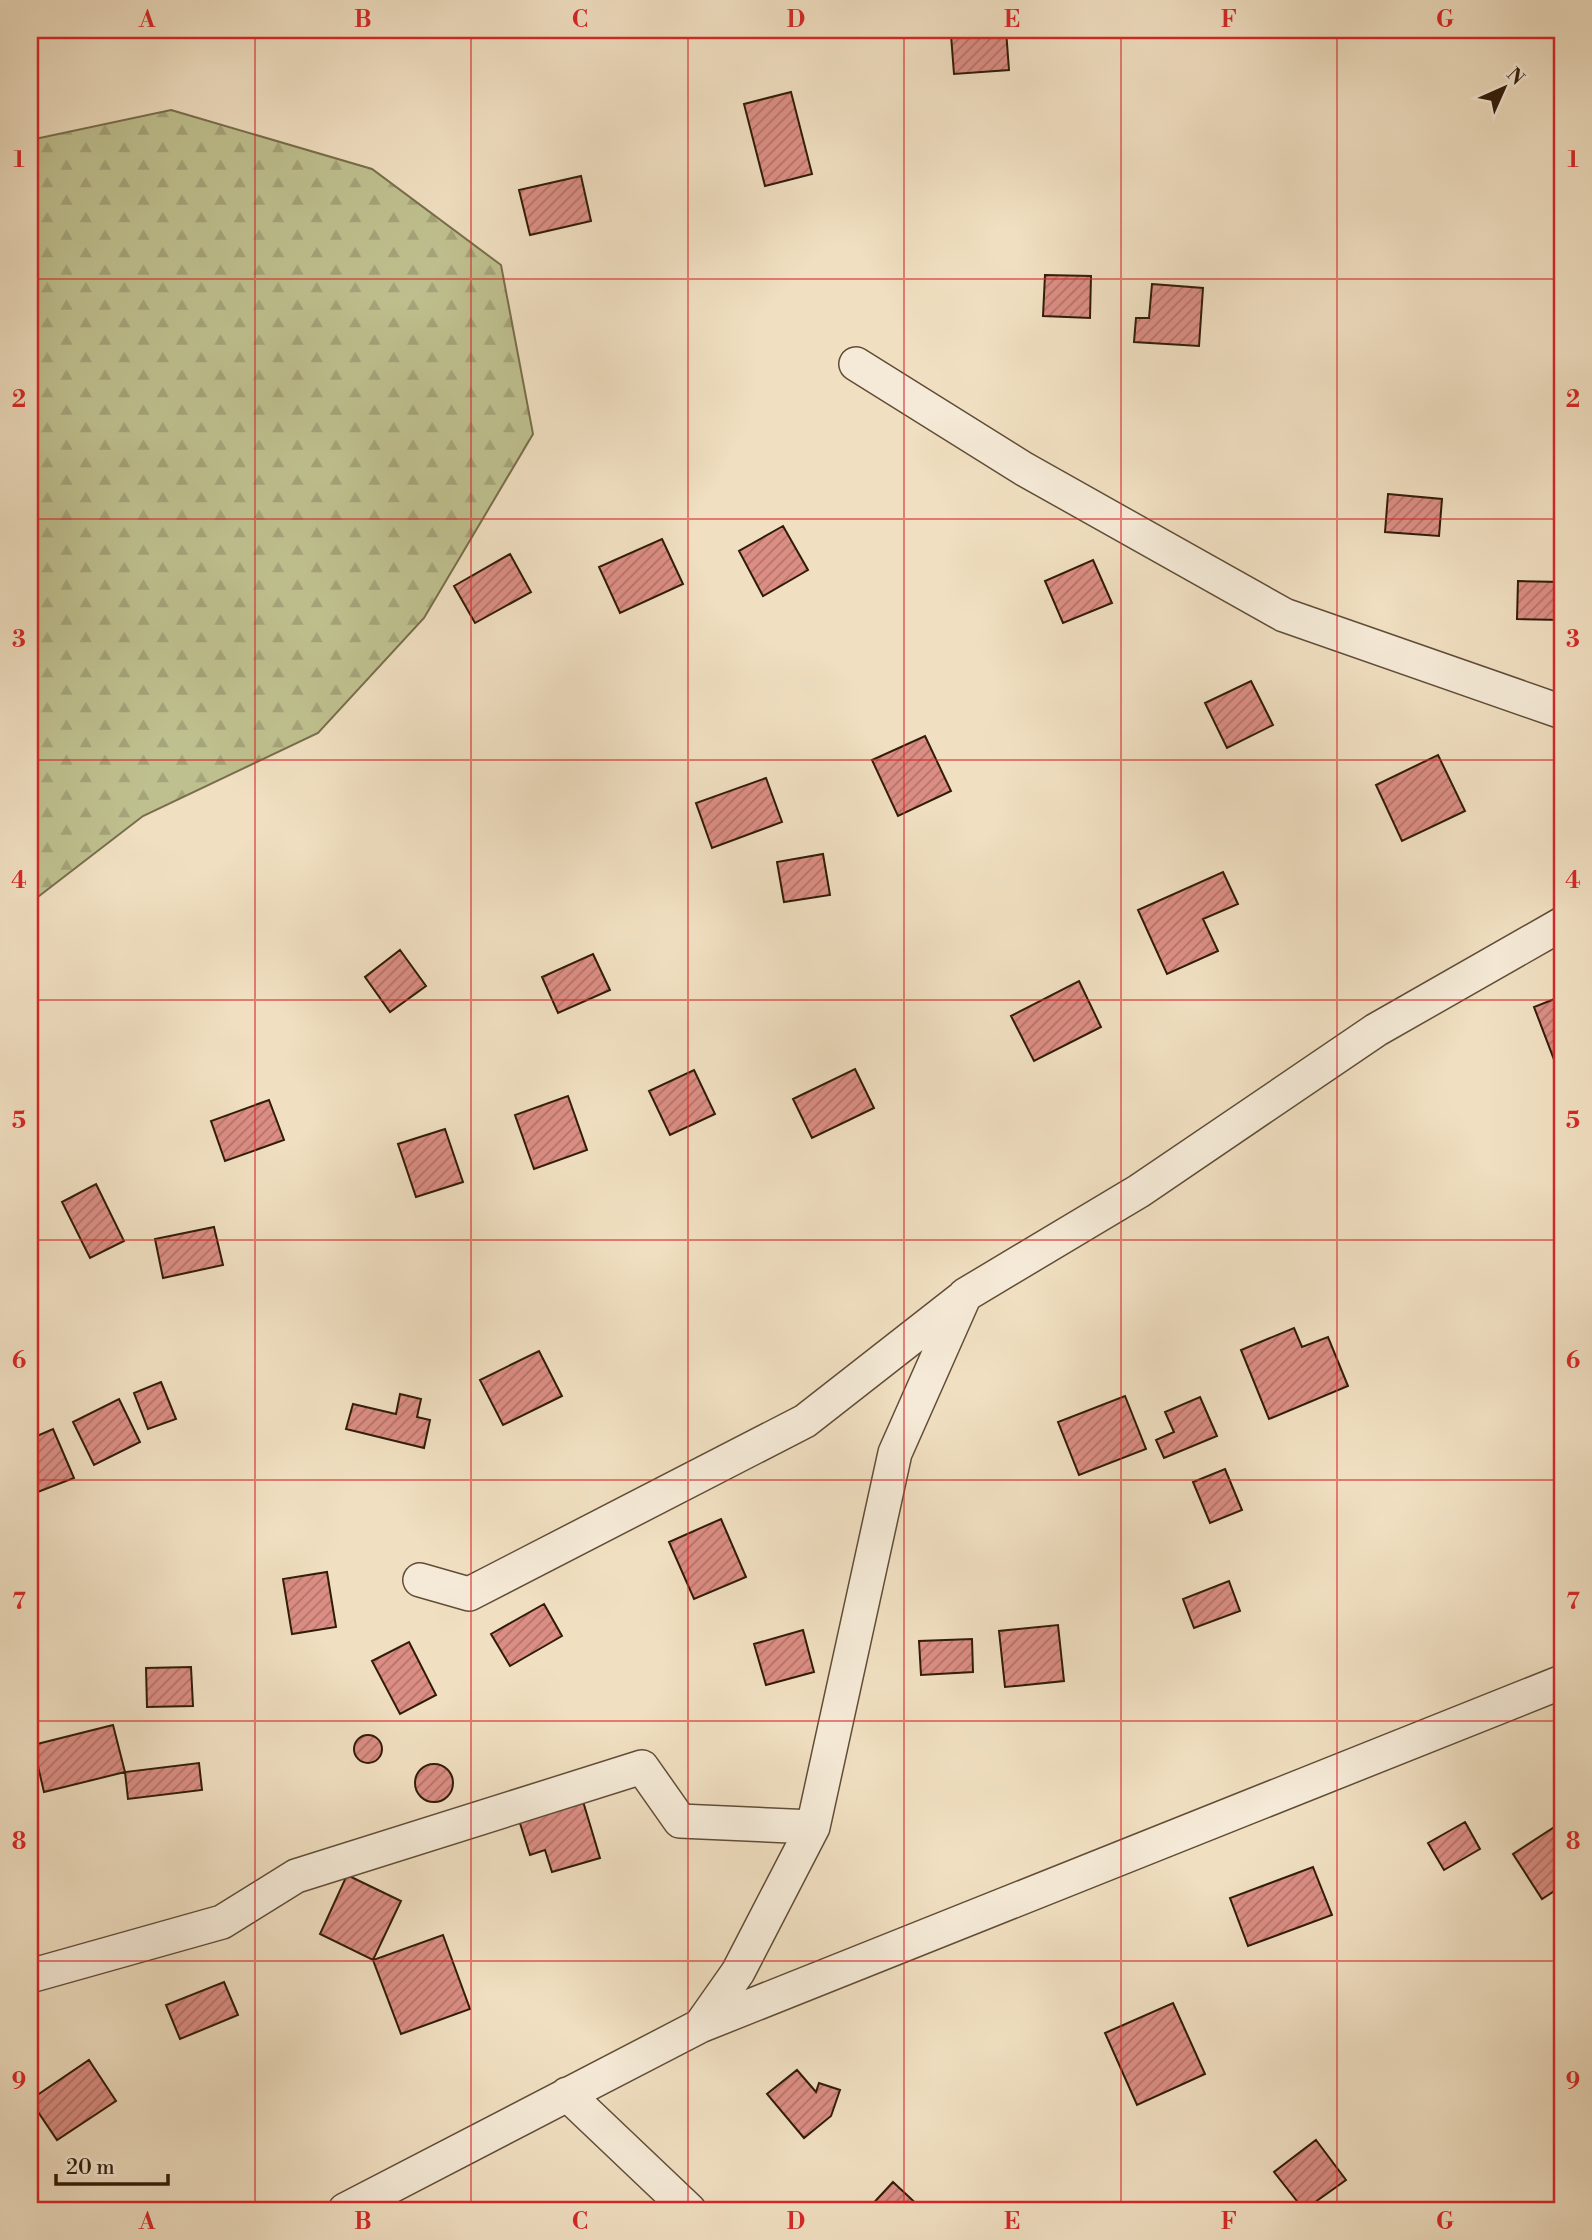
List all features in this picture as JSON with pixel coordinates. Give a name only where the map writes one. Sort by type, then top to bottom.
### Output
[{"type":"street","points":[[856,364],[1024,469],[1284,615],[1562,712]]},
{"type":"street","points":[[420,1580],[469,1594],[805,1421],[965,1295],[1139,1191],[1376,1030],[1562,924]]},
{"type":"street","points":[[700,2026],[738,1972],[813,1827],[895,1454],[965,1295]]},
{"type":"street","points":[[345,2210],[700,2026],[1562,1682]]},
{"type":"street","points":[[30,1976],[222,1922],[296,1876],[642,1767],[680,1821],[813,1827]]},
{"type":"street","points":[[567,2094],[689,2210]]},
{"type":"green space","points":[[171,110],[372,169],[501,265],[533,434],[424,618],[318,733],[143,816],[30,903],[30,140]]},
{"type":"building","points":[[983,30],[1006,30],[1009,70],[954,74],[951,35],[984,33]]},
{"type":"building","points":[[791,92],[812,174],[765,186],[744,104]]},
{"type":"building","points":[[581,176],[591,221],[530,235],[519,190]]},
{"type":"building","points":[[1045,275],[1091,276],[1090,318],[1043,316]]},
{"type":"building","points":[[1152,284],[1203,288],[1199,346],[1134,342],[1136,318],[1149,318]]},
{"type":"building","points":[[1388,494],[1442,499],[1439,536],[1385,532]]},
{"type":"building","points":[[783,526],[808,570],[763,596],[739,551]]},
{"type":"building","points":[[662,539],[683,584],[620,613],[599,567]]},
{"type":"building","points":[[510,554],[531,592],[475,623],[454,586]]},
{"type":"building","points":[[1093,560],[1112,603],[1063,623],[1045,581]]},
{"type":"building","points":[[1518,581],[1562,582],[1562,620],[1517,619]]},
{"type":"building","points":[[1251,681],[1273,725],[1227,748],[1205,703]]},
{"type":"building","points":[[925,736],[951,791],[898,816],[872,760]]},
{"type":"building","points":[[1438,755],[1465,811],[1402,841],[1376,785]]},
{"type":"building","points":[[766,778],[782,822],[712,848],[696,803]]},
{"type":"building","points":[[823,854],[830,895],[784,902],[777,862]]},
{"type":"building","points":[[1223,872],[1238,904],[1203,919],[1218,951],[1167,974],[1138,910]]},
{"type":"building","points":[[400,950],[426,986],[390,1012],[365,977]]},
{"type":"building","points":[[593,954],[610,990],[558,1013],[542,977]]},
{"type":"building","points":[[1079,981],[1101,1027],[1034,1061],[1011,1016]]},
{"type":"building","points":[[1562,996],[1562,1068],[1558,1070],[1534,1007]]},
{"type":"building","points":[[855,1069],[874,1108],[812,1138],[793,1099]]},
{"type":"building","points":[[694,1070],[715,1114],[670,1135],[649,1091]]},
{"type":"building","points":[[568,1096],[587,1150],[534,1169],[515,1115]]},
{"type":"building","points":[[269,1100],[284,1140],[225,1161],[211,1121]]},
{"type":"building","points":[[445,1129],[463,1182],[416,1197],[398,1144]]},
{"type":"building","points":[[96,1184],[124,1241],[90,1258],[62,1202]]},
{"type":"building","points":[[214,1227],[223,1265],[163,1278],[155,1239]]},
{"type":"building","points":[[1294,1328],[1302,1347],[1328,1337],[1348,1386],[1269,1419],[1241,1350]]},
{"type":"building","points":[[539,1351],[562,1396],[503,1425],[480,1380]]},
{"type":"building","points":[[161,1382],[176,1419],[148,1429],[134,1393]]},
{"type":"building","points":[[400,1394],[421,1399],[417,1417],[430,1420],[424,1448],[346,1429],[353,1404],[396,1414]]},
{"type":"building","points":[[1125,1396],[1146,1449],[1079,1475],[1058,1422]]},
{"type":"building","points":[[1200,1397],[1217,1436],[1164,1458],[1156,1440],[1174,1432],[1165,1412]]},
{"type":"building","points":[[119,1399],[140,1442],[94,1465],[73,1422]]},
{"type":"building","points":[[53,1429],[74,1478],[30,1495],[30,1439]]},
{"type":"building","points":[[1225,1469],[1242,1510],[1210,1523],[1193,1482]]},
{"type":"building","points":[[721,1519],[746,1577],[694,1599],[669,1542]]},
{"type":"building","points":[[327,1572],[336,1627],[292,1634],[283,1579]]},
{"type":"building","points":[[1229,1581],[1240,1611],[1194,1628],[1183,1599]]},
{"type":"building","points":[[544,1604],[562,1636],[510,1666],[491,1634]]},
{"type":"building","points":[[1058,1625],[1064,1681],[1005,1687],[999,1631]]},
{"type":"building","points":[[803,1630],[814,1672],[766,1685],[754,1644]]},
{"type":"building","points":[[972,1639],[973,1672],[921,1675],[919,1641]]},
{"type":"building","points":[[409,1642],[436,1695],[400,1714],[372,1661]]},
{"type":"building","points":[[191,1667],[193,1706],[147,1707],[146,1668]]},
{"type":"building","points":[[113,1725],[125,1772],[44,1792],[33,1745]]},
{"type":"building","points":[[368,1735],[378,1739],[382,1749],[378,1759],[368,1763],[358,1759],[354,1749],[358,1739]]},
{"type":"building","points":[[199,1763],[202,1790],[128,1799],[125,1772]]},
{"type":"building","points":[[434,1764],[447,1770],[453,1783],[447,1796],[434,1802],[421,1796],[415,1783],[421,1770]]},
{"type":"building","points":[[582,1798],[600,1858],[552,1872],[545,1850],[530,1855],[518,1817]]},
{"type":"building","points":[[1465,1822],[1480,1849],[1444,1870],[1428,1843]]},
{"type":"building","points":[[1562,1822],[1562,1886],[1542,1899],[1513,1854]]},
{"type":"building","points":[[1313,1867],[1332,1915],[1248,1946],[1230,1898]]},
{"type":"building","points":[[347,1875],[401,1901],[373,1960],[320,1934]]},
{"type":"building","points":[[443,1935],[470,2009],[401,2034],[373,1960]]},
{"type":"building","points":[[224,1982],[238,2015],[180,2039],[166,2005]]},
{"type":"building","points":[[1173,2003],[1205,2074],[1137,2105],[1105,2033]]},
{"type":"building","points":[[89,2060],[116,2101],[57,2140],[30,2100]]},
{"type":"building","points":[[797,2070],[816,2092],[819,2083],[840,2090],[831,2116],[804,2138],[767,2094]]},
{"type":"building","points":[[1316,2140],[1346,2180],[1304,2210],[1274,2172]]},
{"type":"building","points":[[893,2182],[923,2210],[867,2210]]},
{"type":"building","points":[[43,2204],[45,2210],[30,2210]]}]
